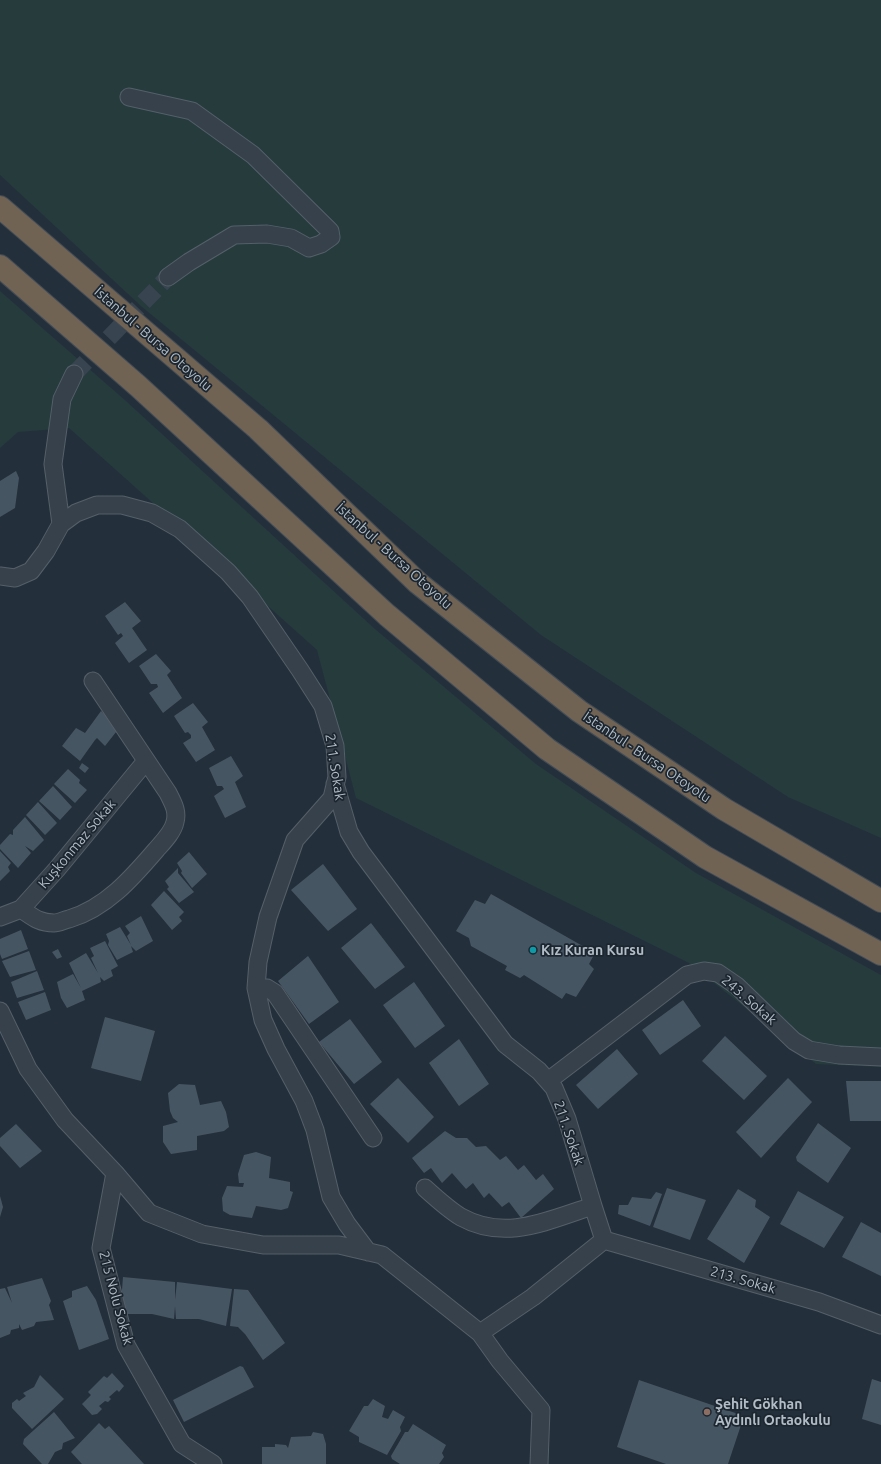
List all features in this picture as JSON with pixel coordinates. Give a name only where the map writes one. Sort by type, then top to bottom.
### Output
[{"type":"highway","name":"İstanbul - Bursa Otoyolu","points":[[0,207],[258,429],[418,583],[579,712],[724,810],[881,901]]},
{"type":"highway","points":[[0,266],[138,386],[387,615],[547,749],[705,857],[881,954]]},
{"type":"highway","points":[[724,810],[881,889]]},
{"type":"street","points":[[128,97],[192,111],[253,155],[330,231],[331,237],[321,244],[309,248],[291,238],[267,234],[234,235],[168,277]]},
{"type":"street","points":[[61,524],[53,464],[62,399],[74,374]]},
{"type":"street","name":"211. Sokak","points":[[0,576],[15,578],[31,571],[46,551],[61,524],[76,513],[97,505],[122,505],[152,513],[180,529],[228,572],[250,597],[323,706],[335,746],[337,777],[335,784],[349,832],[361,852],[505,1044],[539,1071],[554,1088],[567,1119],[604,1240]]},
{"type":"street","points":[[21,908],[41,922],[56,923],[78,916],[99,905],[114,895],[142,866],[165,839],[175,824],[176,811],[168,793],[93,681]]},
{"type":"street","name":"Kuşkonmaz Sokak","points":[[0,917],[21,908],[57,869],[146,761]]},
{"type":"street","points":[[335,784],[332,798],[307,824],[295,840],[268,917],[258,962],[256,988],[262,1020],[304,1101],[314,1130],[332,1197],[347,1224],[368,1252]]},
{"type":"street","name":"243. Sokak","points":[[548,1081],[687,975],[704,971],[718,973],[737,986],[794,1041],[809,1050],[839,1055],[881,1057]]},
{"type":"street","points":[[256,988],[267,988],[275,993],[373,1138]]},
{"type":"street","points":[[0,1011],[28,1069],[66,1120],[115,1173],[149,1213],[202,1234],[263,1245],[339,1245],[382,1255],[480,1333],[500,1361],[541,1410],[539,1464]]},
{"type":"street","name":"215 Nolu Sokak","points":[[115,1173],[101,1248],[126,1345],[182,1444],[213,1464]]},
{"type":"street","points":[[425,1188],[460,1216],[478,1225],[497,1229],[522,1228],[593,1206]]},
{"type":"street","points":[[480,1333],[533,1296],[604,1240]]},
{"type":"street","name":"213. Sokak","points":[[604,1240],[819,1302],[881,1325]]},
{"type":"green space","points":[[0,0],[881,0],[881,838],[788,797],[541,635],[142,307],[0,175]]},
{"type":"green space","points":[[0,291],[126,401],[375,629],[536,764],[696,873],[881,975],[881,1067],[816,1064],[689,963],[356,798],[317,650],[69,428],[18,432],[0,448]]},
{"type":"building","points":[[16,471],[19,478],[15,508],[0,517],[0,481]]},
{"type":"building","points":[[125,602],[141,621],[132,628],[147,650],[129,663],[115,643],[123,636],[121,633],[118,635],[105,616]]},
{"type":"building","points":[[156,654],[171,671],[167,675],[182,698],[163,713],[149,693],[158,687],[157,684],[151,684],[139,666]]},
{"type":"building","points":[[193,703],[208,722],[202,727],[215,750],[196,762],[183,743],[191,738],[191,735],[188,732],[185,733],[174,716]]},
{"type":"building","points":[[101,711],[120,727],[105,746],[97,738],[80,761],[62,746],[76,728],[85,733]]},
{"type":"building","points":[[231,756],[243,776],[235,782],[246,807],[225,818],[214,796],[224,789],[222,786],[217,786],[209,768]]},
{"type":"building","points":[[82,763],[89,768],[85,773],[79,768]]},
{"type":"building","points":[[68,769],[80,780],[79,783],[87,790],[75,803],[54,784]]},
{"type":"building","points":[[53,786],[72,807],[60,820],[39,801]]},
{"type":"building","points":[[38,802],[57,823],[45,835],[26,815]]},
{"type":"building","points":[[25,817],[44,840],[33,851],[25,846],[31,853],[18,868],[0,849],[0,845],[10,834],[13,835],[13,830]]},
{"type":"building","points":[[0,851],[11,863],[8,867],[10,871],[0,881]]},
{"type":"building","points":[[189,852],[207,874],[192,888],[181,873],[182,871],[177,863]]},
{"type":"building","points":[[323,864],[357,909],[328,931],[291,890]]},
{"type":"building","points":[[178,868],[178,873],[194,892],[179,903],[167,889],[169,887],[165,881]]},
{"type":"building","points":[[164,891],[184,912],[179,917],[182,921],[172,930],[151,905]]},
{"type":"building","name":"Kız Kuran Kursu","points":[[491,894],[595,953],[589,964],[594,969],[576,997],[566,993],[562,999],[524,975],[520,978],[505,970],[507,966],[471,946],[469,938],[456,931],[475,900],[485,904]]},
{"type":"building","points":[[141,916],[153,941],[136,951],[131,946],[133,952],[117,960],[108,945],[109,941],[106,934],[120,927],[131,945],[127,936],[130,933],[125,926]]},
{"type":"building","points":[[371,923],[405,967],[375,989],[341,948]]},
{"type":"building","points":[[21,930],[28,949],[2,959],[0,954],[0,939]]},
{"type":"building","points":[[105,941],[118,966],[111,970],[113,976],[104,981],[100,977],[101,982],[82,991],[85,1000],[67,1008],[61,998],[57,982],[73,974],[81,988],[69,963],[86,953],[98,973],[91,958],[94,956],[90,948]]},
{"type":"building","points":[[58,949],[62,957],[57,959],[52,952]]},
{"type":"building","points":[[29,951],[36,970],[10,977],[2,961]]},
{"type":"building","points":[[308,956],[339,1002],[309,1024],[278,981]]},
{"type":"building","points":[[37,971],[44,990],[17,998],[11,982]]},
{"type":"building","points":[[414,982],[445,1026],[415,1048],[383,1005]]},
{"type":"building","points":[[45,992],[51,1010],[26,1020],[18,1002]]},
{"type":"building","points":[[683,1000],[701,1026],[660,1055],[642,1030]]},
{"type":"building","points":[[105,1017],[155,1031],[141,1081],[91,1068]]},
{"type":"building","points":[[350,1019],[382,1062],[354,1084],[319,1042]]},
{"type":"building","points":[[725,1036],[767,1076],[744,1100],[702,1061]]},
{"type":"building","points":[[459,1039],[489,1084],[459,1106],[429,1063]]},
{"type":"building","points":[[617,1049],[638,1074],[598,1109],[576,1085]]},
{"type":"building","points":[[398,1078],[434,1117],[408,1143],[370,1104]]},
{"type":"building","points":[[788,1078],[812,1102],[761,1158],[736,1132]]},
{"type":"building","points":[[846,1081],[881,1081],[881,1121],[850,1121]]},
{"type":"building","points":[[179,1084],[195,1085],[200,1105],[221,1101],[226,1112],[229,1127],[224,1131],[197,1136],[197,1150],[171,1154],[163,1142],[163,1126],[178,1122],[173,1118],[170,1111],[168,1093]]},
{"type":"building","points":[[818,1123],[851,1148],[828,1183],[797,1161],[796,1157]]},
{"type":"building","points":[[16,1124],[42,1151],[20,1168],[0,1146],[0,1138]]},
{"type":"building","points":[[445,1131],[456,1138],[467,1138],[476,1147],[486,1146],[500,1160],[506,1156],[518,1170],[524,1165],[536,1180],[543,1174],[554,1189],[521,1218],[509,1202],[502,1207],[489,1193],[484,1198],[473,1183],[466,1189],[452,1173],[442,1183],[431,1168],[424,1173],[412,1158]]},
{"type":"building","points":[[256,1152],[271,1157],[269,1178],[290,1182],[290,1191],[293,1192],[288,1208],[281,1210],[256,1206],[252,1218],[230,1215],[223,1211],[222,1198],[227,1186],[243,1187],[244,1183],[239,1183],[238,1174],[244,1155]]},
{"type":"building","points":[[667,1188],[706,1200],[690,1240],[653,1227]]},
{"type":"building","points":[[738,1189],[756,1200],[755,1207],[770,1217],[744,1263],[707,1239]]},
{"type":"building","points":[[798,1191],[844,1217],[824,1248],[780,1224]]},
{"type":"building","points":[[656,1192],[662,1194],[650,1226],[618,1214],[619,1205],[628,1205],[632,1197],[651,1199]]},
{"type":"building","points":[[0,1196],[3,1207],[0,1217]]},
{"type":"building","points":[[861,1222],[881,1233],[881,1276],[842,1257]]},
{"type":"building","points":[[123,1277],[175,1282],[175,1300],[177,1282],[232,1289],[226,1326],[199,1319],[176,1319],[175,1306],[174,1319],[152,1314],[127,1314],[121,1303]]},
{"type":"building","points":[[42,1278],[51,1301],[49,1305],[54,1320],[36,1322],[34,1326],[22,1330],[19,1324],[19,1328],[11,1330],[10,1334],[0,1338],[0,1289],[5,1288],[12,1303],[7,1287]]},
{"type":"building","points":[[87,1286],[96,1300],[109,1339],[79,1350],[63,1301],[72,1297],[72,1291]]},
{"type":"building","points":[[234,1289],[248,1290],[285,1343],[263,1360],[245,1334],[238,1327],[230,1326]]},
{"type":"building","points":[[240,1366],[243,1367],[254,1387],[184,1422],[173,1400]]},
{"type":"building","points":[[112,1373],[124,1386],[119,1392],[117,1390],[109,1397],[111,1399],[108,1402],[105,1401],[99,1406],[102,1409],[97,1414],[92,1415],[82,1404],[91,1395],[88,1392],[104,1376],[107,1378]]},
{"type":"building","points":[[40,1375],[64,1399],[32,1429],[12,1408],[12,1403],[17,1399],[19,1401],[26,1396],[23,1393],[34,1387]]},
{"type":"building","points":[[872,1379],[881,1382],[881,1425],[862,1419]]},
{"type":"building","points":[[639,1380],[744,1416],[728,1464],[666,1464],[617,1447]]},
{"type":"building","points":[[373,1399],[385,1406],[382,1417],[388,1419],[393,1410],[405,1417],[400,1427],[401,1431],[387,1455],[359,1442],[359,1437],[349,1431],[364,1406],[368,1406]]},
{"type":"building","points":[[54,1412],[75,1438],[63,1443],[62,1449],[55,1452],[48,1464],[42,1464],[23,1444],[24,1439]]},
{"type":"building","points":[[99,1423],[105,1429],[109,1426],[144,1464],[82,1464],[71,1452]]},
{"type":"building","points":[[413,1424],[446,1445],[442,1453],[444,1457],[439,1464],[400,1464],[392,1459],[391,1456],[405,1432],[408,1432]]},
{"type":"building","points":[[313,1432],[323,1434],[326,1444],[326,1464],[262,1464],[262,1447],[275,1447],[275,1444],[286,1445],[288,1448],[291,1437],[311,1436]]},
{"type":"tunnel","points":[[74,374],[168,277]]},
{"type":"place","name":"Kız Kuran Kursu","points":[[533,950]]},
{"type":"place","name":"Şehit Gökhan Aydınlı Ortaokulu","points":[[707,1412]]}]
